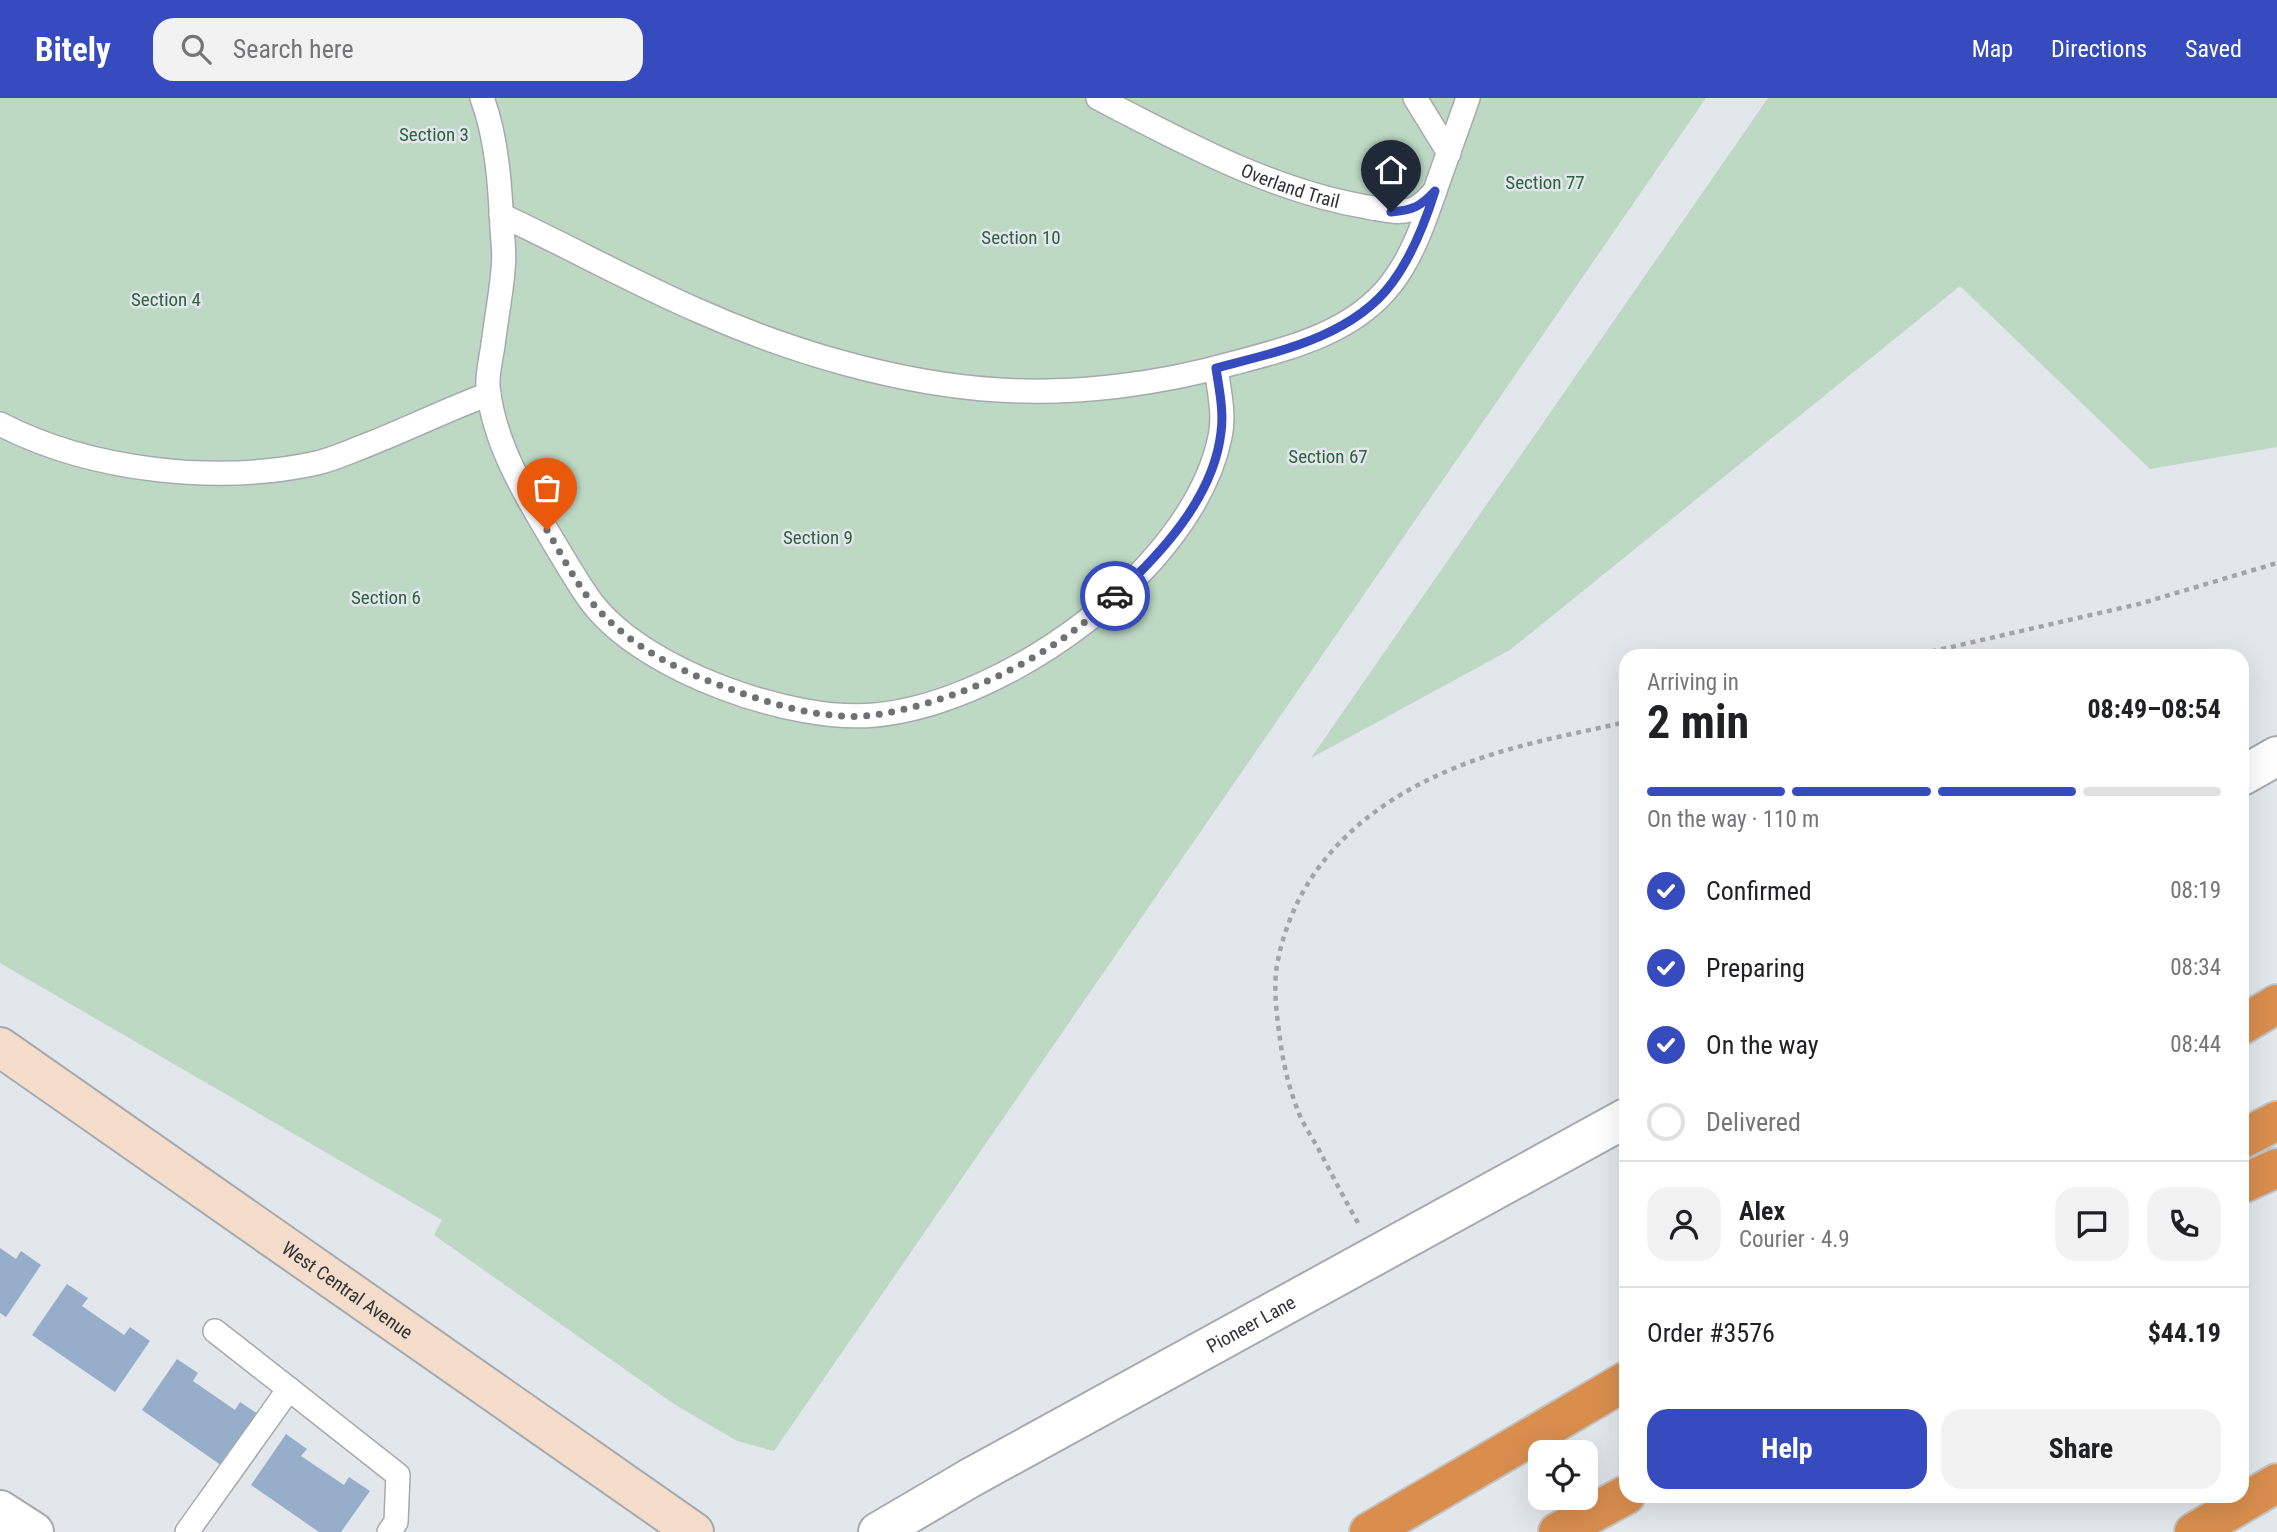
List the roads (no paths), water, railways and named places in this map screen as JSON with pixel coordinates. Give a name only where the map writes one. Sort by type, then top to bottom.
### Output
[{"type":"highway","points":[[2249,1021],[2277,1004]]},
{"type":"highway","points":[[2249,1135],[2277,1121]]},
{"type":"highway","points":[[2249,1181],[2277,1168]]},
{"type":"highway","points":[[1369,1532],[1619,1385]]},
{"type":"highway","points":[[2249,1500],[2266,1490]]},
{"type":"highway","points":[[1558,1532],[1619,1499]]},
{"type":"highway","points":[[2194,1532],[2244,1503]]},
{"type":"main road","name":"West Central Avenue","points":[[0,1047],[694,1532]]},
{"type":"street","points":[[2249,772],[2277,756]]},
{"type":"street","name":"Pioneer Lane","points":[[878,1532],[970,1478],[1619,1122]]},
{"type":"street","points":[[0,1510],[34,1532]]},
{"type":"lane","points":[[482,98],[494,152],[504,265],[489,373],[489,394],[495,426],[535,512],[594,605],[618,630],[647,651],[709,682],[773,703],[812,712],[844,716],[879,715],[940,699],[1008,671],[1044,651],[1071,633],[1128,585],[1178,530],[1196,501],[1211,470],[1221,435],[1222,416],[1216,368]]},
{"type":"lane","name":"Overland Trail","points":[[1098,98],[1228,162],[1329,199],[1391,212],[1412,210],[1425,202],[1435,191]]},
{"type":"lane","points":[[1415,98],[1449,153]]},
{"type":"lane","points":[[501,215],[655,291],[759,335],[814,354],[914,378],[1000,390],[1040,390],[1132,383],[1216,368],[1281,351],[1353,319],[1375,302],[1391,284],[1412,248],[1468,98]]},
{"type":"lane","points":[[0,424],[56,447],[100,459],[184,472],[227,473],[318,463],[489,394]]},
{"type":"lane","points":[[215,1331],[398,1475],[397,1522],[388,1532]]},
{"type":"lane","points":[[187,1532],[289,1389]]},
{"type":"park label","name":"Section 3","points":[[434,134]]},
{"type":"park label","name":"Section 77","points":[[1545,182]]},
{"type":"park label","name":"Section 10","points":[[1021,237]]},
{"type":"park label","name":"Section 4","points":[[166,299]]},
{"type":"park label","name":"Section 67","points":[[1328,456]]},
{"type":"park label","name":"Section 9","points":[[818,537]]},
{"type":"park label","name":"Section 6","points":[[386,597]]}]
